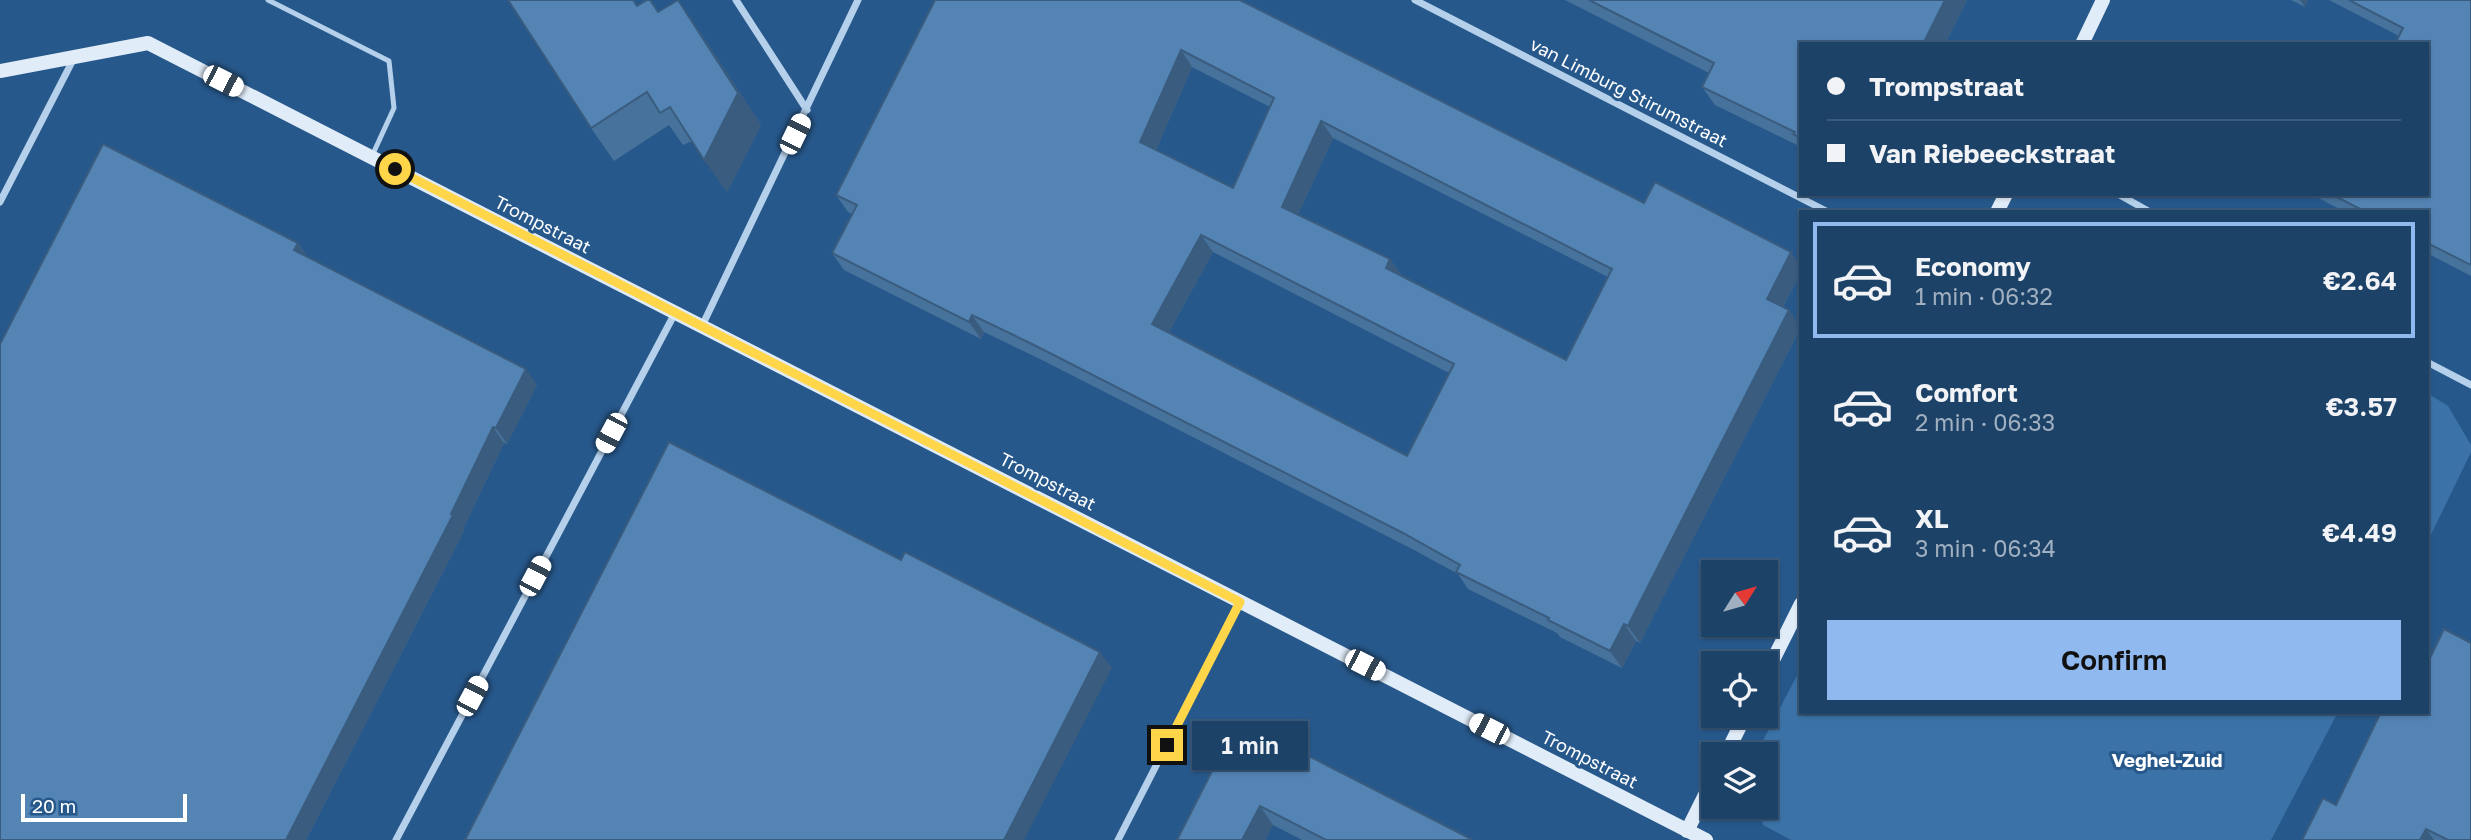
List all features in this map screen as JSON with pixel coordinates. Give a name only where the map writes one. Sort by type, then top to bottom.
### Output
[{"type":"street","points":[[736,0],[807,110]]},
{"type":"street","points":[[702,327],[858,0]]},
{"type":"street","name":"van Limburg Stirumstraat","points":[[1415,0],[1824,210]]},
{"type":"street","points":[[2082,42],[2103,0]]},
{"type":"street","name":"Trompstraat","points":[[0,71],[148,43],[1706,840]]},
{"type":"street","points":[[0,202],[74,58]]},
{"type":"street","points":[[2122,196],[2146,210]]},
{"type":"street","points":[[396,840],[675,313]]},
{"type":"street","points":[[2429,363],[2471,385]]},
{"type":"street","points":[[1118,840],[1240,602]]},
{"type":"street","points":[[1778,651],[1799,608]]},
{"type":"street","points":[[1688,831],[1701,804]]},
{"type":"lane","points":[[268,0],[389,61],[394,108],[372,157]]},
{"type":"shaded area","points":[[2429,394],[2448,406],[2471,445],[2471,452],[2429,539]]},
{"type":"shaded area","points":[[1799,672],[1799,714],[2337,714],[2271,840],[1791,840],[1763,825],[1762,819],[1778,819],[1778,742],[1762,742],[1770,728],[1778,728],[1778,712]]},
{"type":"building","points":[[508,0],[633,0],[637,6],[650,0],[658,12],[678,0],[738,93],[704,160],[670,107],[660,113],[647,92],[591,128]]},
{"type":"building","points":[[935,0],[1240,0],[1644,203],[1655,182],[1791,252],[1767,299],[1789,310],[1628,626],[1624,624],[1610,651],[1456,572],[1460,565],[1403,533],[1032,344],[972,315],[969,322],[832,253],[857,205],[836,195]],"holes":[[[1181,50],[1274,98],[1233,188],[1140,142]],[[1321,121],[1612,269],[1566,360],[1386,268],[1390,259],[1282,207]],[[1201,235],[1454,364],[1407,456],[1152,324]]]},
{"type":"building","points":[[1589,0],[1945,0],[1924,42],[1799,42],[1799,137],[1793,134],[1795,132],[1702,87],[1714,63]]},
{"type":"building","points":[[2349,0],[2471,0],[2471,265],[2429,244],[2429,210],[2362,210],[2335,196],[2429,196],[2429,42],[2396,42],[2403,28]]},
{"type":"building","points":[[103,144],[298,243],[294,250],[526,369],[496,428],[493,427],[451,514],[453,515],[286,840],[0,840],[0,344]]},
{"type":"building","points":[[669,442],[901,560],[905,552],[1100,652],[1004,840],[465,840]]},
{"type":"building","points":[[2444,629],[2471,643],[2471,840],[2448,840],[2426,829],[2420,840],[2302,840],[2323,798],[2336,805],[2380,714],[2429,714],[2429,660]]},
{"type":"building","points":[[1238,720],[1473,840],[1326,840],[1260,806],[1242,840],[1177,840]]},
{"type":"district","name":"Veghel-Zuid","points":[[2167,759]]},
{"type":"route","points":[[395,169],[1240,602],[1167,745]]}]
